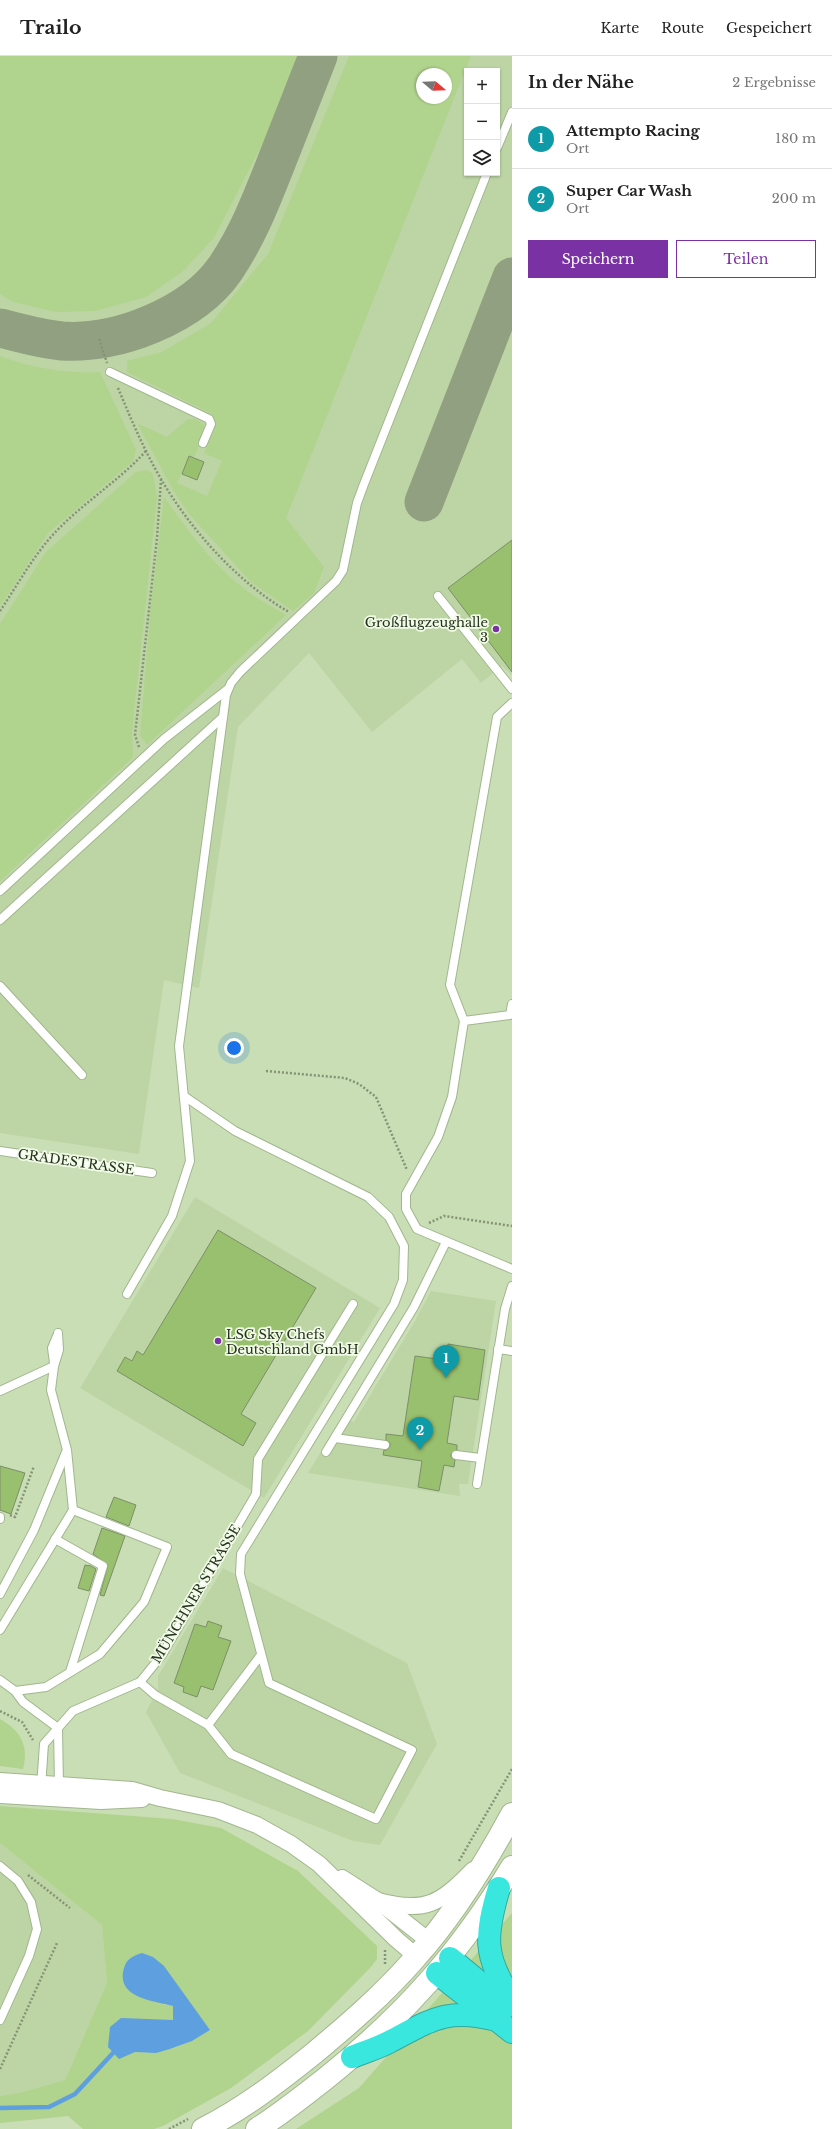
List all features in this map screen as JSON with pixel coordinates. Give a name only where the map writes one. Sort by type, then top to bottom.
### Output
[{"type":"highway","points":[[499,1888],[489,1920],[491,1960],[499,1981],[512,1999]]},
{"type":"highway","points":[[444,1966],[507,2020]]},
{"type":"highway","points":[[352,2057],[388,2043],[430,2020],[461,2015],[482,2016],[507,2020]]},
{"type":"main road","points":[[203,2129],[274,2086],[354,2019],[423,1949],[497,1841],[512,1814]]},
{"type":"main road","points":[[257,2129],[293,2104],[352,2057],[404,2009],[444,1966],[512,1867]]},
{"type":"main road","points":[[423,1949],[444,1966]]},
{"type":"street","points":[[0,1781],[41,1792]]},
{"type":"street","points":[[0,1795],[41,1792],[132,1790],[160,1798],[218,1810],[257,1825],[291,1844],[319,1864],[378,1901],[423,1949]]},
{"type":"street","points":[[378,1901],[398,1906],[426,1906],[434,1903],[472,1871],[497,1841]]},
{"type":"street","points":[[319,1864],[396,1939],[423,1949]]},
{"type":"lane","points":[[500,141],[512,112]]},
{"type":"lane","points":[[0,891],[164,739],[229,689],[240,672],[336,581],[343,570],[354,517],[364,484],[486,176]]},
{"type":"lane","points":[[110,372],[209,419],[211,424],[203,443]]},
{"type":"lane","points":[[438,596],[512,689]]},
{"type":"lane","points":[[127,1294],[172,1216],[190,1161],[178,1046],[223,717],[229,689]]},
{"type":"lane","points":[[512,703],[497,717],[450,985],[464,1021],[452,1097],[438,1137],[406,1194],[406,1209],[417,1229],[512,1269]]},
{"type":"lane","points":[[0,920],[223,717]]},
{"type":"lane","points":[[0,986],[82,1075]]},
{"type":"lane","points":[[464,1021],[510,1015],[512,1004]]},
{"type":"lane","points":[[140,1682],[155,1695],[208,1725],[231,1754],[376,1819],[412,1750],[269,1683],[240,1574],[242,1554],[394,1304],[403,1280],[404,1246],[389,1217],[368,1197],[235,1131],[184,1096]]},
{"type":"lane","name":"GRADESTRASSE","points":[[0,1151],[152,1173]]},
{"type":"lane","points":[[326,1452],[414,1307],[446,1242]]},
{"type":"lane","points":[[477,1484],[505,1309],[512,1286]]},
{"type":"lane","name":"MÜNCHNER STRASSE","points":[[41,1792],[44,1744],[73,1711],[140,1682],[162,1655],[256,1494],[258,1459],[353,1304]]},
{"type":"lane","points":[[498,1349],[512,1351]]},
{"type":"lane","points":[[0,1391],[54,1366],[51,1390],[67,1450],[73,1510],[1,1626]]},
{"type":"lane","points":[[335,1438],[385,1444]]},
{"type":"lane","points":[[0,1594],[34,1530],[67,1450]]},
{"type":"lane","points":[[456,1455],[480,1458]]},
{"type":"lane","points":[[14,1691],[46,1687],[100,1654],[144,1602],[167,1547],[73,1510]]},
{"type":"lane","points":[[55,1540],[103,1566],[70,1672]]},
{"type":"lane","points":[[208,1725],[261,1655]]},
{"type":"lane","points":[[0,1680],[14,1691],[23,1702],[58,1728],[59,1792]]},
{"type":"lane","points":[[0,1866],[18,1881],[31,1902],[37,1929],[29,1956],[0,2020]]},
{"type":"path","points":[[99,339],[110,372],[146,451],[161,480],[189,521],[250,585],[298,617]]},
{"type":"path","points":[[0,612],[31,563],[51,537],[130,469],[146,451]]},
{"type":"path","points":[[143,758],[135,735],[157,538],[161,480]]},
{"type":"path","points":[[266,1071],[345,1078],[359,1084],[376,1096],[412,1182]]},
{"type":"path","points":[[417,1229],[444,1216],[512,1226]]},
{"type":"path","points":[[3,1517],[15,1517],[34,1466]]},
{"type":"path","points":[[0,1711],[22,1722],[33,1738],[34,1744]]},
{"type":"path","points":[[458,1863],[512,1769]]},
{"type":"path","points":[[28,1874],[70,1908]]},
{"type":"path","points":[[0,2069],[57,1943]]},
{"type":"path","points":[[384,1968],[386,1956],[385,1947]]},
{"type":"shaded area","points":[[0,56],[512,56],[512,675],[502,666],[481,683],[462,659],[372,732],[309,653],[238,727],[199,988],[164,980],[139,1154],[0,1133]]},
{"type":"shaded area","points":[[0,56],[297,56],[270,129],[214,238],[182,272],[146,297],[95,311],[56,312],[13,302],[0,294]]},
{"type":"shaded area","points":[[349,56],[471,56],[466,68],[464,68],[464,73],[452,103],[452,68],[416,68],[416,104],[452,104],[286,518],[324,567],[314,593],[293,611],[251,582],[189,514],[173,490],[137,423],[167,437],[188,419],[195,419],[203,424],[206,431],[194,457],[189,456],[177,483],[207,496],[222,461],[204,453],[215,429],[212,414],[127,372],[127,361],[162,352],[211,323],[268,254]]},
{"type":"shaded area","points":[[0,356],[24,364],[62,371],[100,372],[136,450],[133,461],[48,533],[0,606]]},
{"type":"shaded area","points":[[147,470],[153,474],[157,497],[132,731],[133,757],[0,881],[0,624],[46,552],[136,472]]},
{"type":"shaded area","points":[[164,497],[210,556],[231,578],[263,602],[286,615],[147,745],[140,735],[151,605]]},
{"type":"shaded area","points":[[195,1197],[380,1308],[264,1498],[80,1388]]},
{"type":"shaded area","points":[[431,1291],[496,1301],[468,1484],[459,1484],[460,1496],[308,1473],[342,1417],[354,1422],[415,1321]]},
{"type":"shaded area","points":[[223,1568],[407,1663],[437,1744],[380,1845],[353,1841],[180,1773],[146,1712],[158,1689],[158,1676]]},
{"type":"shaded area","points":[[0,1719],[13,1729],[22,1740],[25,1753],[23,1769],[0,1766]]},
{"type":"shaded area","points":[[0,1806],[172,1819],[221,1828],[298,1871],[377,1946],[377,1959],[308,2031],[231,2088],[163,2126],[154,2129],[83,2129],[68,2116],[0,2123],[0,2096],[19,2093],[65,2080],[107,1983],[102,1925],[0,1843]],"holes":[[[175,1983],[210,2030],[183,2045],[174,2048],[156,2052],[135,2052],[160,2021],[173,2021],[173,2006],[162,2004]]]},
{"type":"shaded area","points":[[0,1843],[102,1925],[107,1983],[65,2080],[19,2093],[0,2096]]},
{"type":"shaded area","points":[[512,1913],[512,2129],[296,2129],[359,2088]]},
{"type":"water","points":[[142,1953],[153,1957],[164,1966],[210,2030],[192,2041],[170,2049],[156,2053],[135,2052],[119,2059],[108,2047],[110,2027],[121,2018],[173,2020],[173,2006],[147,2000],[131,1992],[125,1986],[123,1978],[125,1965],[131,1958]]},
{"type":"building","points":[[189,456],[204,462],[197,480],[182,474]]},
{"type":"building","name":"Großflugzeughalle 3","points":[[512,540],[512,672],[448,588]]},
{"type":"building","name":"LSG Sky Chefs Deutschland GmbH","points":[[218,1230],[316,1288],[241,1414],[256,1423],[243,1446],[117,1371],[125,1357],[132,1361],[137,1351],[143,1355]]},
{"type":"building","points":[[448,1344],[485,1350],[478,1400],[454,1396],[447,1443],[457,1445],[457,1450],[451,1454],[451,1457],[455,1460],[454,1467],[444,1465],[439,1491],[418,1487],[422,1461],[383,1455],[384,1450],[387,1450],[390,1446],[390,1443],[386,1440],[386,1434],[403,1436],[415,1356],[445,1360]]},
{"type":"building","points":[[0,1466],[25,1473],[11,1514],[0,1510]]},
{"type":"building","points":[[114,1497],[136,1505],[129,1526],[106,1517]]},
{"type":"building","points":[[102,1528],[125,1536],[104,1596],[100,1595],[108,1565],[93,1554]]},
{"type":"building","points":[[85,1565],[89,1565],[96,1569],[89,1591],[78,1588]]},
{"type":"building","points":[[208,1621],[222,1626],[218,1637],[231,1641],[213,1690],[201,1686],[197,1697],[183,1692],[184,1687],[174,1683],[195,1624],[206,1627]]},
{"type":"waterway","points":[[0,2108],[49,2107],[75,2094],[113,2053]]},
{"type":"taxiway","points":[[0,328],[62,341],[83,341],[106,338],[152,324],[174,313],[194,300],[211,285],[225,269],[254,218],[318,56]]},
{"type":"taxiway","points":[[424,502],[512,277]]},
{"type":"place","name":"Großflugzeughalle 3","points":[[496,629]]},
{"type":"place","name":"LSG Sky Chefs Deutschland GmbH","points":[[218,1341]]},
{"type":"place","name":"Attempto Racing","points":[[446,1378]]},
{"type":"place","name":"Super Car Wash","points":[[420,1450]]}]
